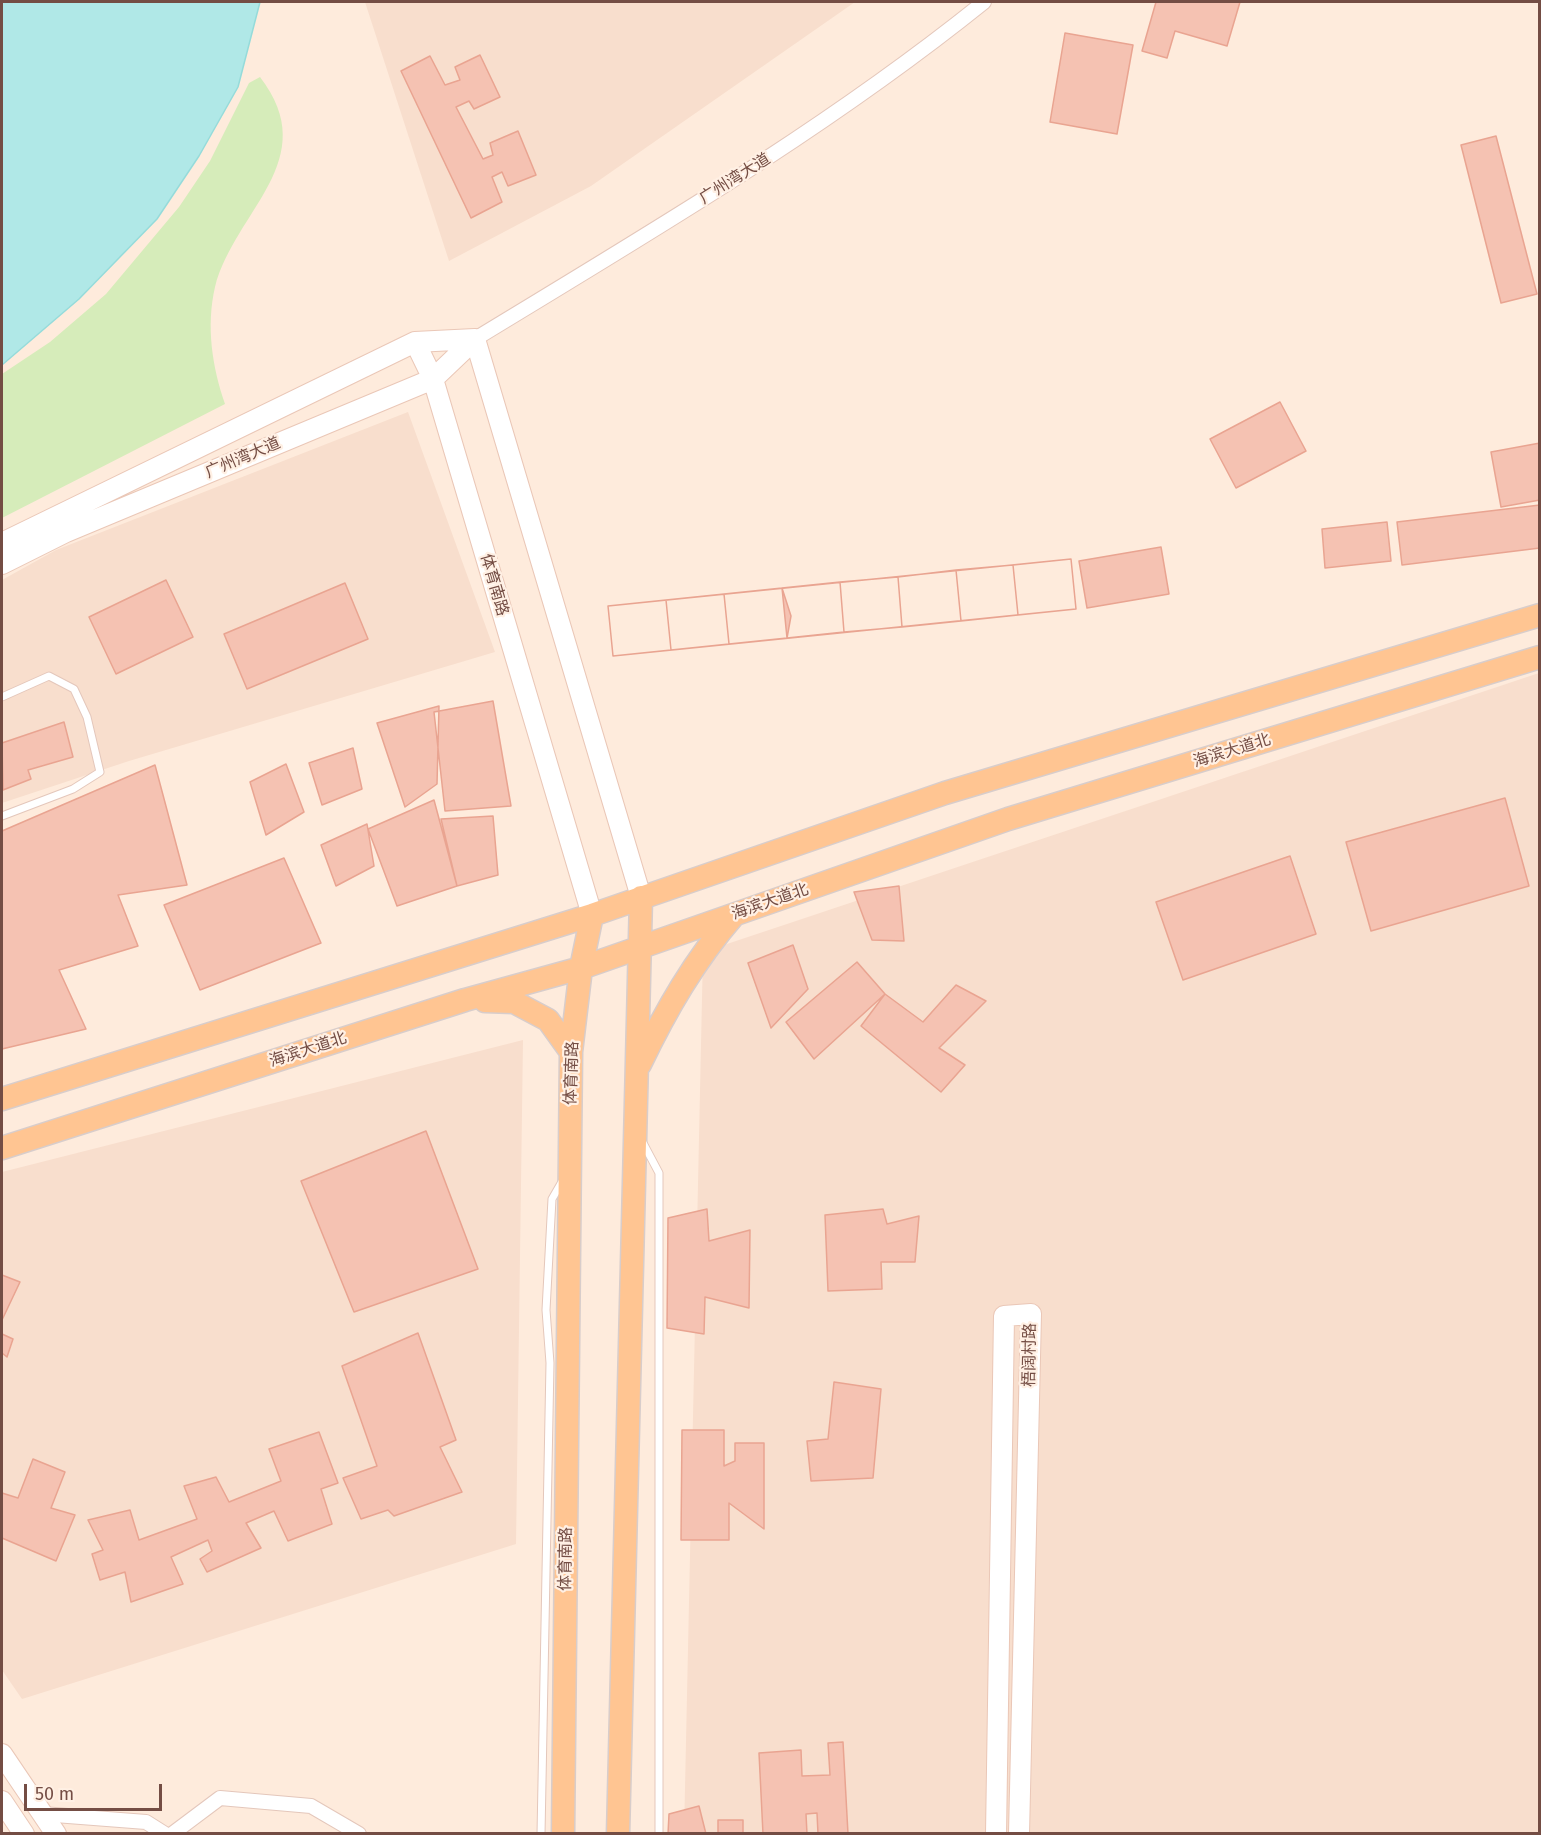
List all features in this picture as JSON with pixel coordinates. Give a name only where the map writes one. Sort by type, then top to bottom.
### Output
[{"type":"main road","points":[[2,1099],[592,915],[945,793],[1539,615]]},
{"type":"main road","name":"海滨大道北","points":[[2,1148],[465,1000],[581,968],[1008,819],[1539,657]]},
{"type":"main road","points":[[618,1833],[641,897]]},
{"type":"main road","points":[[637,1071],[672,999],[705,949],[736,913]]},
{"type":"main road","name":"体育南路","points":[[563,1833],[571,1052],[581,968],[592,915]]},
{"type":"main road","points":[[465,1000],[514,1002],[548,1020],[571,1052]]},
{"type":"street","name":"广州湾大道","points":[[2,564],[66,532],[434,379],[475,339],[767,160],[934,42],[984,2]]},
{"type":"street","name":"广州湾大道","points":[[2,543],[415,342],[475,339]]},
{"type":"street","points":[[475,339],[641,897]]},
{"type":"street","name":"体育南路","points":[[415,342],[434,379],[592,915]]},
{"type":"street","name":"梧阔村路","points":[[996,1833],[1004,1316],[1031,1314],[1019,1833]]},
{"type":"street","points":[[2,1754],[56,1833]]},
{"type":"street","points":[[172,1833],[220,1798],[311,1806],[359,1833]]},
{"type":"street","points":[[2,1801],[24,1833]]},
{"type":"street","points":[[42,1814],[146,1822],[165,1833]]},
{"type":"lane","points":[[2,697],[49,676],[74,688],[87,717],[99,771],[73,789],[2,816]]},
{"type":"lane","points":[[636,1129],[660,1173],[659,1833]]},
{"type":"lane","points":[[541,1833],[549,1364],[546,1310],[552,1199],[570,1168]]},
{"type":"shaded area","points":[[365,2],[855,2],[591,186],[449,261]]},
{"type":"shaded area","points":[[408,412],[495,652],[129,761],[2,803],[2,580],[56,550]]},
{"type":"shaded area","points":[[1539,673],[1539,1833],[684,1834],[703,952]]},
{"type":"shaded area","points":[[523,1040],[516,1544],[22,1699],[2,1670],[2,1172]]},
{"type":"green space","points":[[260,77],[277,107],[283,134],[279,160],[269,184],[225,259],[215,287],[211,316],[212,346],[225,404],[2,518],[2,374],[50,342],[106,294],[179,207],[210,161],[249,83]]},
{"type":"water","points":[[2,2],[260,2],[238,87],[199,156],[157,219],[79,299],[2,365]]},
{"type":"building","points":[[1156,2],[1240,2],[1227,46],[1175,31],[1167,58],[1142,51]]},
{"type":"building","points":[[1065,33],[1133,45],[1117,134],[1050,122]]},
{"type":"building","points":[[480,55],[500,97],[474,109],[469,101],[456,107],[483,159],[493,155],[490,143],[518,131],[536,175],[508,186],[502,172],[492,177],[502,202],[471,218],[401,71],[430,56],[445,85],[460,80],[455,67]]},
{"type":"building","points":[[1496,136],[1537,294],[1501,303],[1461,145]]},
{"type":"building","points":[[1280,402],[1306,451],[1236,488],[1210,439]]},
{"type":"building","points":[[1540,443],[1540,500],[1501,507],[1491,452]]},
{"type":"building","points":[[1540,505],[1540,548],[1402,565],[1397,522]]},
{"type":"building","points":[[1387,522],[1391,561],[1325,568],[1322,529]]},
{"type":"building","points":[[1161,547],[1169,594],[1087,608],[1079,561]]},
{"type":"building","points":[[1071,559],[1076,609],[1018,615],[1013,565]]},
{"type":"building","points":[[1071,559],[1076,609],[613,656],[608,606]]},
{"type":"building","points":[[1013,565],[1018,615],[961,621],[956,570]]},
{"type":"building","points":[[956,570],[961,621],[902,627],[898,577]]},
{"type":"building","points":[[898,577],[902,627],[844,632],[840,582]]},
{"type":"building","points":[[166,580],[193,637],[116,674],[89,617]]},
{"type":"building","points":[[840,582],[844,632],[787,638],[791,616],[782,588]]},
{"type":"building","points":[[345,583],[368,639],[247,689],[224,634]]},
{"type":"building","points":[[782,588],[787,638],[729,644],[724,594]]},
{"type":"building","points":[[724,594],[729,644],[671,650],[666,600]]},
{"type":"building","points":[[666,600],[671,650],[613,656],[608,606]]},
{"type":"building","points":[[493,701],[511,806],[445,811],[434,712]]},
{"type":"building","points":[[439,706],[437,784],[405,807],[377,723]]},
{"type":"building","points":[[64,722],[73,757],[28,770],[31,779],[3,790],[2,743]]},
{"type":"building","points":[[353,748],[362,789],[322,805],[309,763]]},
{"type":"building","points":[[286,764],[304,812],[266,835],[250,782]]},
{"type":"building","points":[[155,765],[187,885],[118,895],[138,946],[59,970],[86,1029],[2,1049],[2,831]]},
{"type":"building","points":[[1505,798],[1529,886],[1371,931],[1346,842]]},
{"type":"building","points":[[434,800],[457,886],[397,906],[368,829]]},
{"type":"building","points":[[493,816],[498,875],[457,886],[441,819]]},
{"type":"building","points":[[367,824],[374,866],[336,886],[321,845]]},
{"type":"building","points":[[1290,856],[1316,934],[1183,980],[1156,902]]},
{"type":"building","points":[[284,858],[321,943],[200,990],[164,905]]},
{"type":"building","points":[[899,886],[904,941],[872,940],[854,892]]},
{"type":"building","points":[[793,945],[808,989],[771,1028],[748,963]]},
{"type":"building","points":[[857,962],[885,994],[814,1059],[786,1022]]},
{"type":"building","points":[[956,985],[986,1001],[939,1048],[965,1065],[941,1092],[861,1026],[885,994],[923,1022]]},
{"type":"building","points":[[426,1131],[478,1269],[354,1312],[301,1181]]},
{"type":"building","points":[[707,1209],[709,1241],[750,1230],[749,1308],[705,1297],[704,1334],[667,1328],[668,1218]]},
{"type":"building","points":[[883,1209],[887,1224],[919,1216],[915,1262],[881,1262],[882,1289],[828,1291],[825,1215]]},
{"type":"building","points":[[2,1275],[20,1282],[2,1320]]},
{"type":"building","points":[[418,1333],[456,1440],[440,1447],[462,1492],[394,1516],[388,1510],[361,1519],[343,1478],[377,1466],[342,1366]]},
{"type":"building","points":[[2,1334],[13,1339],[7,1357],[2,1353]]},
{"type":"building","points":[[834,1382],[881,1389],[873,1478],[811,1481],[807,1441],[828,1439]]},
{"type":"building","points":[[682,1430],[724,1430],[724,1466],[735,1461],[735,1443],[764,1443],[764,1529],[729,1503],[729,1540],[681,1540]]},
{"type":"building","points":[[319,1432],[338,1483],[321,1489],[332,1524],[288,1541],[274,1511],[246,1523],[261,1548],[207,1572],[200,1559],[212,1551],[208,1540],[171,1557],[183,1584],[131,1602],[125,1572],[100,1580],[92,1554],[103,1550],[88,1520],[130,1510],[139,1540],[197,1519],[184,1486],[216,1477],[229,1502],[281,1481],[269,1449]]},
{"type":"building","points":[[33,1459],[65,1472],[51,1508],[75,1515],[56,1561],[2,1538],[2,1493],[18,1498]]},
{"type":"building","points":[[843,1742],[848,1834],[818,1834],[817,1813],[806,1814],[807,1834],[763,1834],[759,1753],[801,1750],[802,1776],[830,1775],[828,1743]]},
{"type":"building","points":[[699,1806],[706,1834],[668,1834],[669,1814]]},
{"type":"building","points":[[718,1820],[743,1820],[743,1834],[718,1834]]}]
